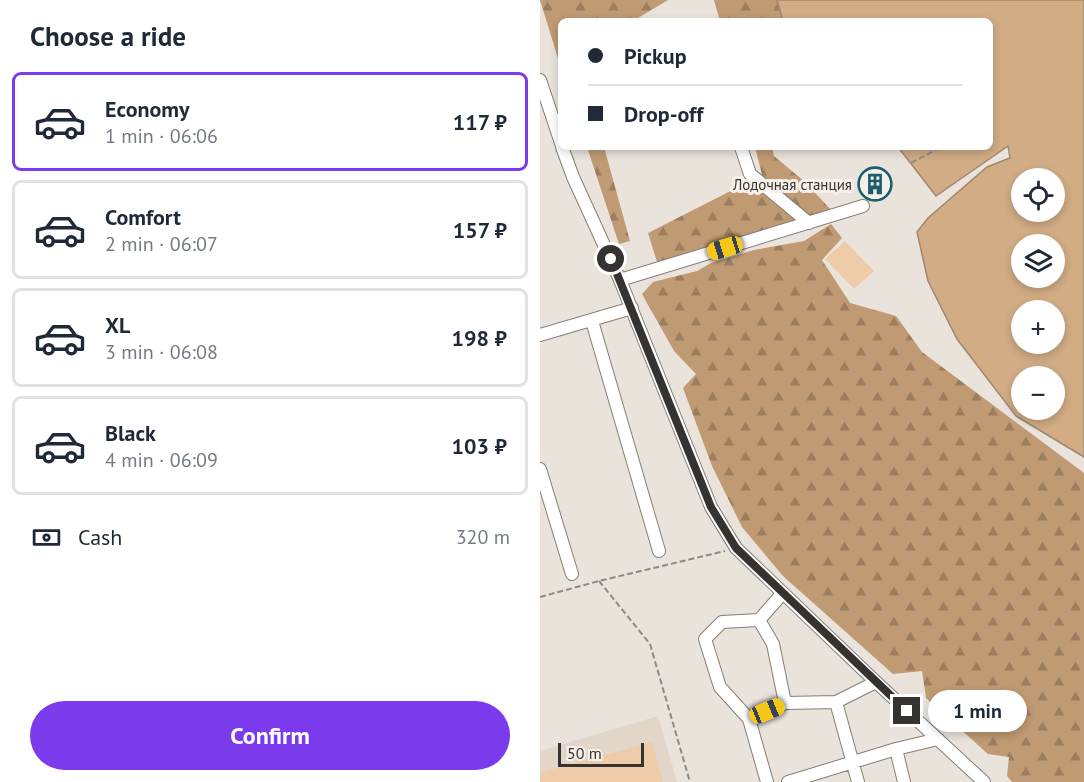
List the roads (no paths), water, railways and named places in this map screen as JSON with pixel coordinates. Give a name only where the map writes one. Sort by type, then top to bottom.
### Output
[{"type":"street","points":[[540,80],[558,133]]},
{"type":"street","points":[[564,150],[573,177],[632,308],[711,507],[736,548],[782,594],[984,782]]},
{"type":"street","points":[[742,150],[750,174],[809,224]]},
{"type":"street","points":[[620,280],[863,206]]},
{"type":"street","points":[[540,335],[632,308]]},
{"type":"street","points":[[592,321],[658,551]]},
{"type":"street","points":[[540,469],[572,574]]},
{"type":"street","points":[[767,782],[749,718],[720,687],[705,639],[722,622],[759,620],[782,594]]},
{"type":"street","points":[[759,620],[773,644],[785,704]]},
{"type":"street","points":[[749,718],[785,704],[837,702],[876,682]]},
{"type":"street","points":[[837,702],[858,782]]},
{"type":"street","points":[[788,782],[853,761],[938,739]]},
{"type":"street","points":[[896,749],[904,782]]},
{"type":"place","name":"Лодочная станция","points":[[875,184]]}]
